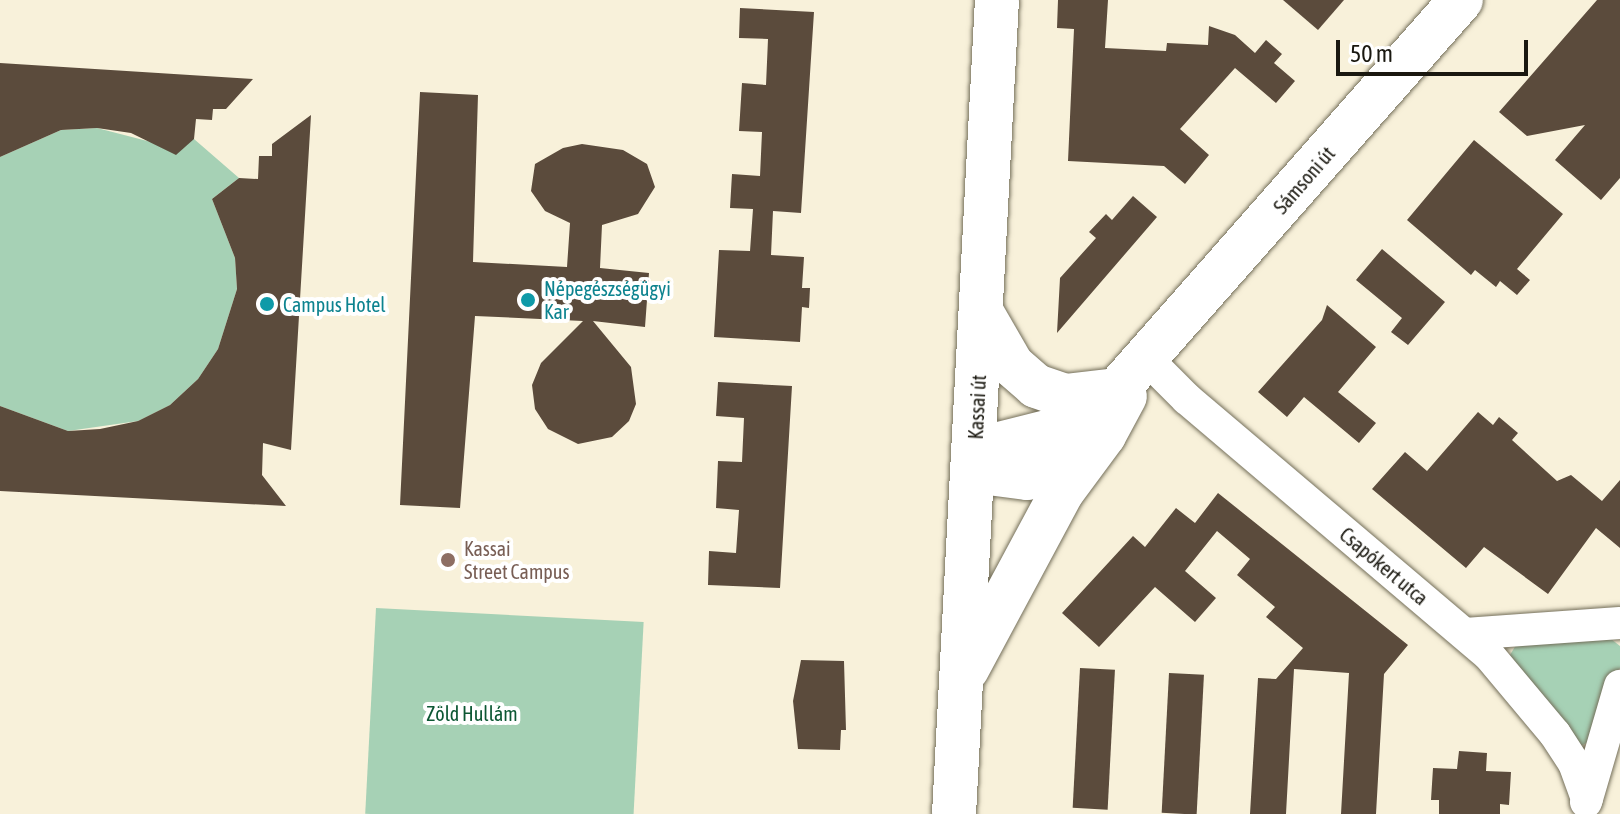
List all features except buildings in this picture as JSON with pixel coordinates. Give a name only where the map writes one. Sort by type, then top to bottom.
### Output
[{"type":"main road","name":"Kassai út","points":[[954,814],[997,0]]},
{"type":"main road","name":"Sámsoni út","points":[[974,460],[1055,430],[1121,393],[1461,0]]},
{"type":"main road","points":[[982,313],[1012,365],[1036,386],[1065,396],[1121,393]]},
{"type":"main road","points":[[961,678],[1056,502],[1121,393]]},
{"type":"street","name":"Csapókert utca","points":[[1148,360],[1187,399],[1465,634],[1555,734],[1574,763],[1586,806]]},
{"type":"street","points":[[1465,634],[1620,623]]},
{"type":"street","points":[[1586,806],[1620,686]]},
{"type":"green space","points":[[97,128],[155,143],[194,139],[239,178],[212,199],[235,258],[237,289],[218,349],[198,379],[170,405],[138,421],[68,431],[0,406],[0,157],[61,130]]},
{"type":"green space","name":"Zöld Hullám","points":[[376,608],[644,622],[634,814],[365,814]]},
{"type":"green space","points":[[1611,639],[1620,646],[1620,668],[1595,738],[1581,746],[1510,655],[1516,645]]},
{"type":"place","name":"Népegészségügyi Kar","points":[[528,300]]},
{"type":"place","name":"Campus Hotel","points":[[267,304]]},
{"type":"place","name":"Kassai Street Campus","points":[[448,560]]}]
